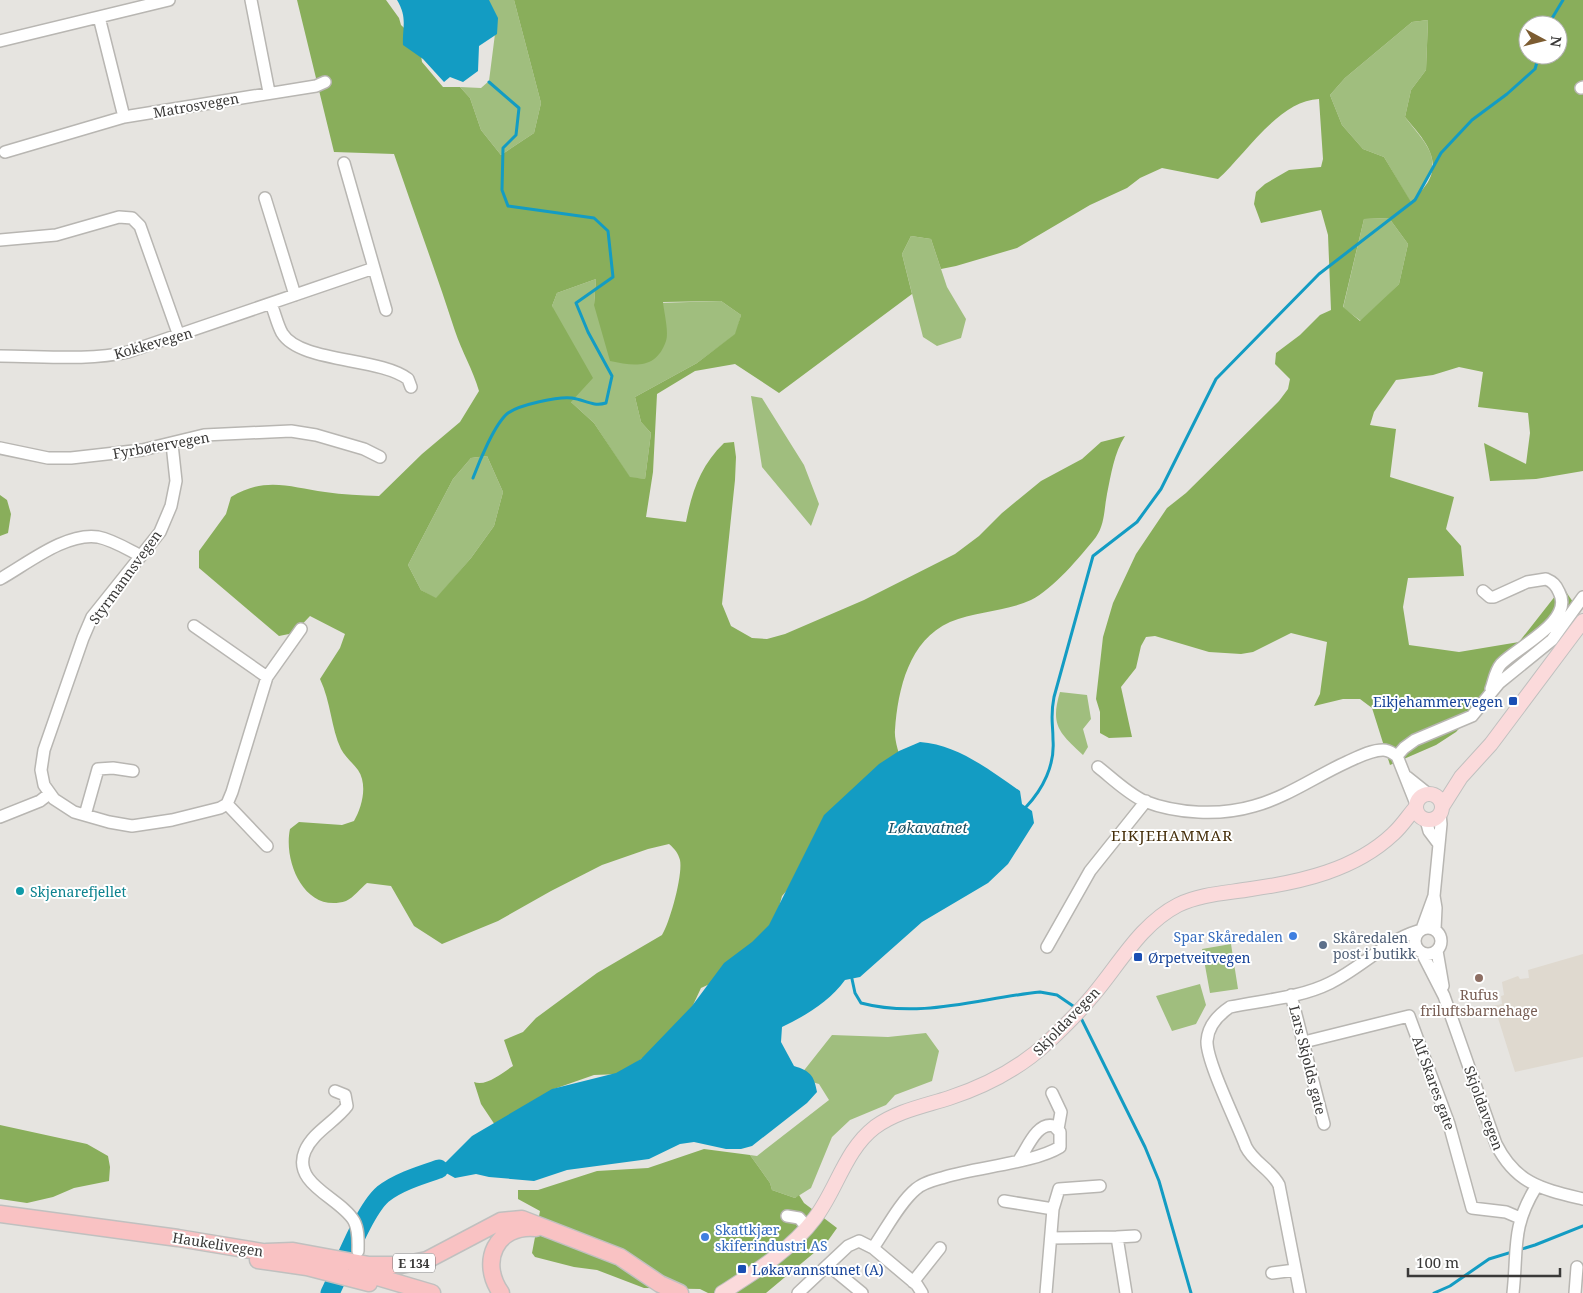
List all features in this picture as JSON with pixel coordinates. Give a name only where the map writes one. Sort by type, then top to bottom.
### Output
[{"type":"highway","name":"Haukelivegen","points":[[0,1214],[91,1225],[271,1258],[405,1293]]},
{"type":"highway","name":"E 134","points":[[271,1258],[293,1251],[353,1263],[401,1266],[427,1260],[501,1221],[512,1219],[531,1220],[550,1230],[620,1257],[663,1288],[680,1293]]},
{"type":"highway","name":"Haukelivegen","points":[[0,1224],[271,1258],[358,1271],[432,1293]]},
{"type":"highway","name":"E 134","points":[[501,1293],[496,1286],[491,1268],[498,1242],[516,1229],[526,1227],[550,1230]]},
{"type":"highway","name":"E 134","points":[[271,1258],[343,1283],[364,1293]]},
{"type":"main road","points":[[1461,777],[1420,797],[1416,806],[1416,812],[1425,819],[1437,818],[1461,777],[1491,744],[1583,621]]},
{"type":"main road","points":[[1429,793],[1440,798],[1441,811]]},
{"type":"main road","name":"Skjoldavegen","points":[[730,1293],[789,1245],[807,1227],[824,1204],[852,1153],[869,1132],[885,1120],[904,1112],[983,1085],[1031,1058],[1078,1012],[1140,934],[1164,914],[1180,904],[1200,898],[1314,877],[1361,856],[1395,832],[1416,806]]},
{"type":"main road","name":"Skjoldavegen","points":[[1395,832],[1417,825],[1425,819]]},
{"type":"main road","name":"Skjoldavegen","points":[[722,1293],[745,1279]]},
{"type":"street","points":[[0,41],[169,0]]},
{"type":"street","points":[[251,0],[269,92]]},
{"type":"street","points":[[100,17],[124,117]]},
{"type":"street","name":"Matrosvegen","points":[[5,152],[124,117],[269,92],[316,86],[325,82]]},
{"type":"street","points":[[344,163],[386,310]]},
{"type":"street","points":[[265,198],[295,295]]},
{"type":"street","points":[[0,240],[56,235],[119,217],[132,218],[140,226],[179,336]]},
{"type":"street","name":"Kokkevegen","points":[[0,356],[111,356],[179,336],[374,268]]},
{"type":"street","points":[[272,304],[282,333],[296,346],[393,371],[408,379],[411,387]]},
{"type":"street","name":"Fyrbøtervegen","points":[[0,448],[48,458],[71,458],[111,454],[172,444],[204,435],[291,431],[316,435],[364,449],[380,457]]},
{"type":"street","name":"Styrmannsvegen","points":[[49,794],[44,785],[41,770],[44,750],[83,638],[92,617],[160,532],[171,506],[176,481],[172,444]]},
{"type":"street","points":[[0,579],[67,540],[81,537],[98,537],[140,556]]},
{"type":"street","points":[[1483,591],[1490,597],[1494,597],[1527,582],[1546,579],[1556,586],[1562,602],[1558,615],[1548,627],[1499,667],[1490,694]]},
{"type":"street","points":[[1397,756],[1415,740],[1472,716],[1511,671],[1552,640],[1583,597]]},
{"type":"street","points":[[194,626],[267,677]]},
{"type":"street","points":[[0,817],[40,801],[49,794],[74,812],[132,826],[208,812],[227,804],[267,677],[301,629]]},
{"type":"street","points":[[1098,767],[1136,797],[1146,801],[1203,812],[1238,810],[1283,795],[1320,774],[1361,756],[1384,750],[1391,751],[1397,756],[1407,777],[1416,806]]},
{"type":"street","points":[[85,815],[98,769],[113,768],[132,771]]},
{"type":"street","points":[[1407,777],[1429,793]]},
{"type":"street","points":[[1047,947],[1090,871],[1146,801]]},
{"type":"street","points":[[227,804],[267,846]]},
{"type":"street","points":[[1387,946],[1428,954],[1437,951],[1441,940],[1434,929],[1436,914],[1434,896],[1438,843],[1442,824],[1441,811]]},
{"type":"street","points":[[1425,819],[1429,831],[1438,843]]},
{"type":"street","points":[[1420,951],[1414,941],[1434,896]]},
{"type":"street","points":[[1300,1293],[1279,1185],[1272,1174],[1251,1156],[1246,1147],[1211,1062],[1207,1041],[1214,1021],[1230,1007],[1291,995],[1330,983],[1395,939],[1420,930],[1434,929]]},
{"type":"street","name":"Skjoldavegen","points":[[1420,951],[1444,996],[1496,1144],[1513,1170],[1536,1187]]},
{"type":"street","name":"Skjoldavegen","points":[[1437,951],[1440,960],[1444,996]]},
{"type":"street","name":"Lars Skjolds gate","points":[[1291,995],[1324,1124]]},
{"type":"street","name":"Alf Skares gate","points":[[1304,1042],[1409,1016],[1449,1124],[1472,1208],[1506,1212],[1520,1218]]},
{"type":"street","points":[[335,1091],[345,1095],[347,1106],[309,1144],[303,1159],[303,1167],[310,1180],[354,1221],[358,1235],[358,1252]]},
{"type":"street","points":[[873,1248],[909,1197],[922,1185],[970,1169],[1052,1152],[1060,1147],[1062,1136],[1058,1128],[1061,1112],[1052,1093]]},
{"type":"street","points":[[1019,1160],[1037,1132],[1044,1126],[1050,1125],[1058,1128]]},
{"type":"street","points":[[1046,1293],[1053,1209],[1059,1189],[1100,1186]]},
{"type":"street","points":[[1513,1293],[1516,1266],[1516,1236],[1520,1218],[1536,1187],[1583,1200]]},
{"type":"street","points":[[1004,1201],[1053,1209]]},
{"type":"street","points":[[787,1216],[798,1218],[807,1227]]},
{"type":"street","points":[[1052,1238],[1135,1236]]},
{"type":"street","points":[[1117,1237],[1126,1293]]},
{"type":"street","points":[[798,1293],[854,1242],[866,1243],[873,1248],[913,1282],[922,1293]]},
{"type":"street","points":[[913,1282],[940,1248]]},
{"type":"street","points":[[828,1265],[862,1293]]},
{"type":"street","points":[[1575,1293],[1576,1267]]},
{"type":"street","points":[[1272,1273],[1295,1270]]},
{"type":"shaded area","points":[[1583,954],[1583,1057],[1515,1072],[1498,1018],[1486,1015],[1487,1007],[1502,1004],[1501,996],[1504,995],[1502,982],[1518,976],[1520,979],[1529,978],[1528,970]]},
{"type":"green space","points":[[297,0],[386,0],[399,18],[401,25],[419,42],[422,62],[443,87],[460,87],[470,98],[481,130],[501,155],[534,133],[541,103],[514,0],[1583,0],[1583,471],[1536,479],[1490,481],[1484,443],[1526,464],[1530,433],[1528,413],[1478,407],[1483,372],[1459,367],[1433,375],[1396,380],[1374,412],[1370,425],[1396,429],[1390,477],[1454,497],[1446,529],[1461,546],[1464,576],[1408,578],[1403,607],[1409,645],[1459,652],[1519,642],[1563,586],[1575,605],[1576,614],[1570,627],[1478,708],[1456,732],[1436,745],[1390,765],[1372,708],[1360,699],[1343,699],[1314,706],[1320,694],[1327,642],[1291,633],[1253,652],[1241,654],[1209,652],[1155,636],[1146,637],[1141,646],[1136,668],[1121,687],[1132,737],[1109,738],[1100,733],[1100,712],[1096,699],[1103,637],[1113,603],[1136,554],[1167,508],[1186,493],[1279,401],[1288,389],[1290,379],[1275,364],[1276,353],[1300,335],[1320,315],[1331,310],[1328,235],[1321,210],[1261,223],[1254,204],[1256,192],[1265,184],[1289,170],[1321,167],[1323,159],[1319,99],[1304,102],[1277,118],[1218,179],[1162,168],[1140,178],[1127,188],[1090,205],[1017,248],[941,269],[931,239],[911,236],[902,254],[912,294],[779,393],[735,364],[695,371],[657,394],[653,472],[646,517],[686,522],[691,500],[703,469],[724,443],[734,442],[736,457],[735,480],[722,604],[731,626],[752,638],[767,639],[785,634],[864,600],[955,554],[979,536],[1002,513],[1041,481],[1082,459],[1101,442],[1125,436],[1113,464],[1103,522],[1099,532],[1066,572],[1039,595],[1021,604],[950,622],[936,630],[925,641],[915,653],[908,667],[899,698],[895,734],[903,767],[889,775],[782,896],[773,929],[734,973],[701,988],[681,1031],[620,1074],[594,1075],[554,1089],[499,1131],[481,1104],[474,1082],[484,1083],[489,1081],[513,1066],[504,1040],[523,1032],[536,1018],[597,973],[662,935],[669,920],[680,876],[680,860],[676,851],[669,844],[648,849],[602,865],[498,921],[442,944],[414,926],[391,886],[367,883],[349,900],[332,903],[319,900],[308,893],[294,870],[290,856],[290,829],[299,822],[342,825],[354,821],[363,796],[361,776],[341,749],[327,697],[320,679],[340,648],[345,634],[310,616],[294,633],[279,636],[199,568],[199,551],[226,514],[231,497],[243,491],[266,485],[289,486],[338,494],[379,496],[422,454],[460,422],[479,391],[455,331],[394,154],[334,152]],"holes":[[[1428,20],[1426,70],[1411,90],[1405,117],[1427,146],[1433,162],[1429,180],[1411,202],[1384,157],[1363,149],[1342,125],[1330,95],[1345,78],[1412,22]],[[1389,218],[1408,244],[1399,284],[1360,321],[1343,307],[1364,219]],[[596,279],[594,305],[610,361],[627,364],[643,364],[656,357],[662,350],[667,337],[663,302],[721,301],[741,315],[735,334],[697,363],[635,397],[641,422],[651,433],[645,479],[630,477],[594,423],[571,402],[593,378],[552,306],[557,293]],[[487,456],[503,492],[494,526],[471,558],[436,598],[421,590],[408,565],[453,479],[471,458]]]},
{"type":"green space","points":[[478,0],[514,0],[541,103],[534,133],[501,155],[481,130],[470,98],[460,87],[481,88],[489,81],[496,26]]},
{"type":"green space","points":[[1428,20],[1426,70],[1411,90],[1405,117],[1429,150],[1432,168],[1411,203],[1384,157],[1363,149],[1342,125],[1330,95],[1345,78],[1412,22]]},
{"type":"green space","points":[[1389,218],[1408,244],[1399,284],[1361,321],[1343,308],[1364,219]]},
{"type":"green space","points":[[911,236],[931,239],[947,287],[966,319],[961,338],[937,346],[923,337],[902,254]]},
{"type":"green space","points":[[596,279],[594,305],[721,301],[741,315],[736,334],[697,363],[635,397],[641,422],[651,433],[645,479],[630,478],[594,423],[571,402],[552,306],[557,293]]},
{"type":"green space","points":[[751,396],[762,398],[804,465],[819,504],[811,526],[762,467]]},
{"type":"green space","points":[[487,456],[503,492],[494,526],[471,558],[436,599],[421,590],[408,565],[453,479],[471,458]]},
{"type":"green space","points":[[0,495],[7,500],[11,514],[8,533],[0,536]]},
{"type":"green space","points":[[1060,692],[1087,695],[1091,719],[1083,729],[1088,747],[1083,755],[1068,741],[1059,728],[1056,713]]},
{"type":"green space","points":[[1231,944],[1238,989],[1210,993],[1202,949]]},
{"type":"green space","points":[[1200,984],[1206,1005],[1196,1024],[1172,1031],[1156,996]]},
{"type":"green space","points":[[926,1033],[939,1051],[932,1081],[895,1095],[886,1105],[850,1120],[832,1137],[811,1188],[795,1198],[772,1190],[770,1183],[750,1155],[757,1156],[829,1100],[819,1084],[798,1078],[832,1035],[888,1037]]},
{"type":"green space","points":[[0,1125],[87,1144],[108,1156],[110,1167],[109,1181],[74,1188],[53,1197],[27,1203],[0,1199]]},
{"type":"green space","points":[[704,1149],[750,1155],[770,1183],[772,1190],[795,1198],[799,1195],[804,1203],[837,1228],[827,1242],[766,1293],[708,1293],[700,1289],[644,1288],[597,1270],[574,1267],[535,1257],[532,1253],[540,1211],[518,1199],[518,1190],[538,1190],[597,1171],[648,1168]]},
{"type":"water","points":[[397,0],[489,0],[498,18],[497,34],[479,46],[478,71],[463,82],[450,77],[444,82],[423,59],[403,45],[403,18]]},
{"type":"water","name":"Løkavatnet","points":[[920,742],[934,744],[961,753],[1020,791],[1022,804],[1032,811],[1034,823],[1008,864],[988,883],[922,922],[860,977],[845,980],[832,995],[816,1008],[782,1027],[781,1042],[794,1066],[808,1072],[814,1081],[817,1092],[807,1103],[752,1146],[741,1149],[726,1149],[694,1142],[680,1144],[649,1159],[567,1170],[534,1181],[476,1174],[455,1178],[439,1169],[472,1136],[552,1089],[616,1073],[641,1059],[692,1006],[724,963],[752,942],[769,925],[824,815],[879,764],[899,751]]},
{"type":"waterway","points":[[1554,15],[1563,0]]},
{"type":"waterway","points":[[1026,807],[1043,784],[1050,767],[1053,749],[1052,715],[1054,697],[1093,556],[1137,522],[1161,489],[1216,379],[1319,274],[1415,200],[1441,153],[1472,120],[1507,94],[1535,69],[1536,65]]},
{"type":"waterway","points":[[473,478],[493,434],[508,413],[530,404],[558,398],[572,398],[597,404],[606,403],[612,376],[588,332],[576,303],[613,277],[608,231],[594,218],[508,206],[502,190],[503,148],[516,135],[519,108],[489,82]]},
{"type":"waterway","points":[[852,979],[855,993],[861,1003],[883,1007],[906,1009],[950,1006],[1040,992],[1057,995],[1076,1008]]},
{"type":"waterway","points":[[1080,1016],[1145,1147],[1159,1181],[1191,1293]]},
{"type":"waterway","points":[[330,1293],[361,1226],[368,1213],[383,1194],[410,1179],[439,1169]]},
{"type":"waterway","points":[[1434,1293],[1450,1286],[1489,1259],[1535,1245],[1583,1226]]},
{"type":"place","name":"Eikjehammervegen","points":[[1513,701]]},
{"type":"place","name":"Skjenarefjellet","points":[[20,891]]},
{"type":"place","name":"Spar Skåredalen","points":[[1293,936]]},
{"type":"place","name":"Skåredalen post i butikk","points":[[1323,945]]},
{"type":"place","name":"Ørpetveitvegen","points":[[1138,957]]},
{"type":"place","name":"Rufus friluftsbarnehage","points":[[1479,978]]},
{"type":"place","name":"Skattkjær skiferindustri AS","points":[[705,1237]]},
{"type":"place","name":"Løkavannstunet (A)","points":[[742,1269]]},
{"type":"district","name":"EIKJEHAMMAR","points":[[1172,835]]}]
